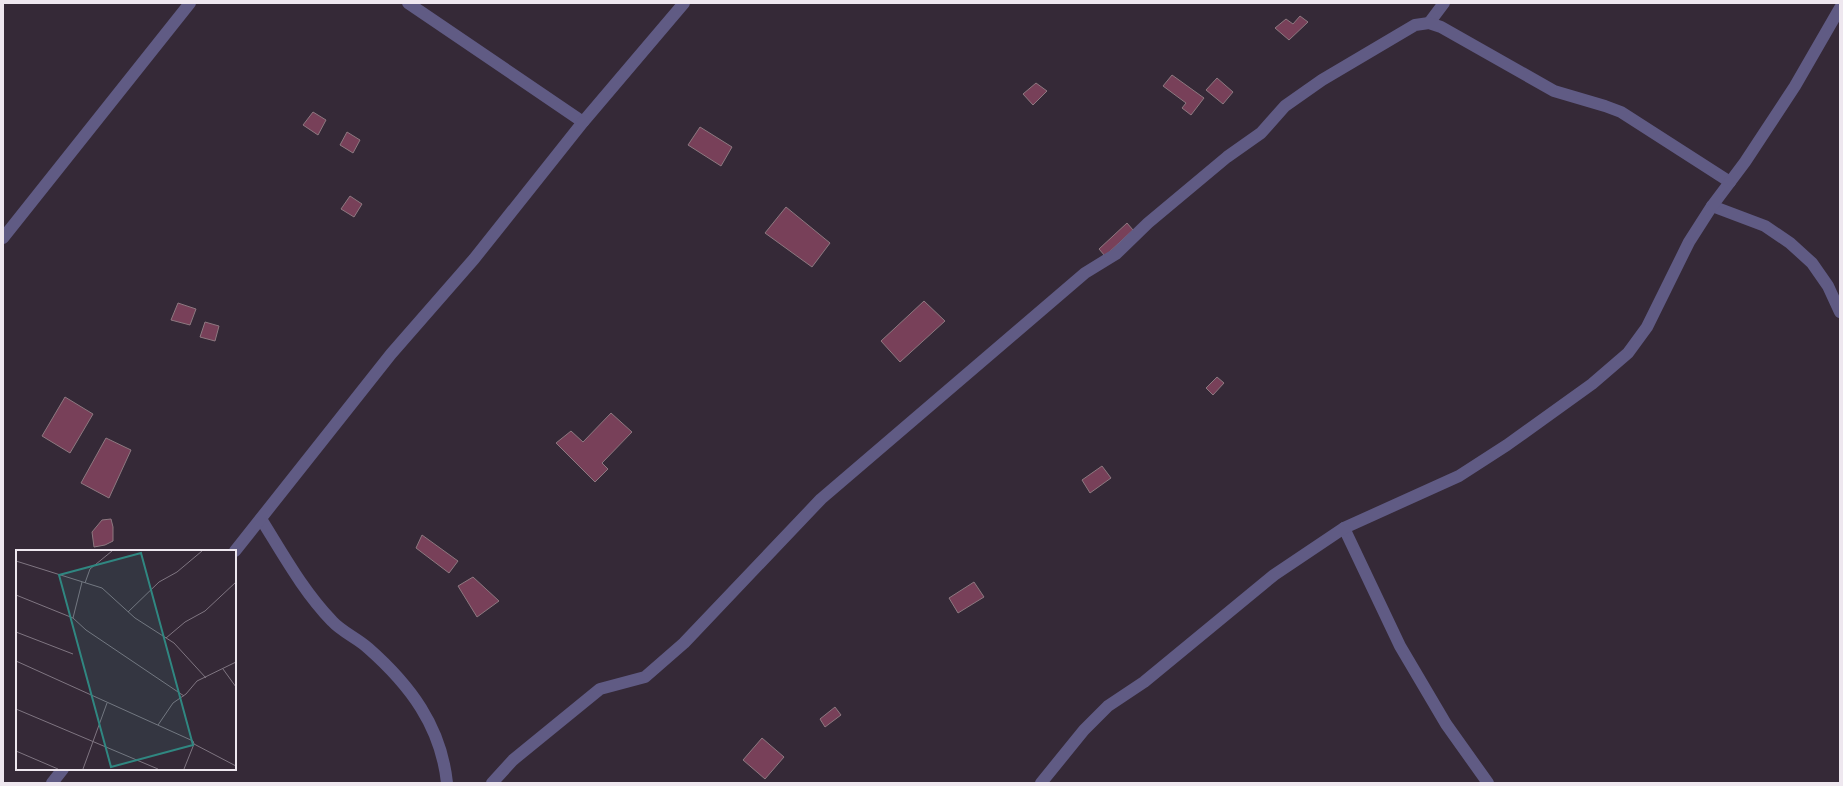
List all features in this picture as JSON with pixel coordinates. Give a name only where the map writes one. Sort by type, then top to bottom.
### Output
[{"type":"street","points":[[3,238],[190,3]]},
{"type":"street","points":[[408,3],[583,122]]},
{"type":"street","points":[[236,550],[386,360],[474,258],[583,122],[684,3]]},
{"type":"street","points":[[1429,23],[1444,3]]},
{"type":"street","points":[[1041,783],[1084,730],[1108,706],[1144,682],[1274,575],[1344,528],[1459,476],[1507,445],[1592,384],[1628,353],[1647,327],[1689,242],[1712,206],[1745,162],[1796,86],[1840,8]]},
{"type":"street","points":[[492,783],[513,760],[600,689],[645,677],[684,642],[821,499],[1085,273],[1116,254],[1148,223],[1227,157],[1261,132],[1285,106],[1322,80],[1415,25],[1429,23],[1441,27],[1554,91],[1621,112],[1730,182]]},
{"type":"street","points":[[1712,206],[1765,226],[1790,243],[1812,263],[1828,286],[1840,312]]},
{"type":"street","points":[[261,519],[307,592],[333,622],[367,647],[398,676],[424,711],[438,739],[445,764],[447,783]]},
{"type":"street","points":[[1344,528],[1400,646],[1446,724],[1488,783]]},
{"type":"street","points":[[52,783],[62,770]]},
{"type":"building","points":[[1300,16],[1308,22],[1289,40],[1275,28],[1286,19],[1293,24]]},
{"type":"building","points":[[1172,75],[1204,98],[1191,115],[1182,108],[1186,103],[1163,86]]},
{"type":"building","points":[[1217,78],[1233,92],[1223,104],[1206,90]]},
{"type":"building","points":[[1036,83],[1047,91],[1033,105],[1023,94]]},
{"type":"building","points":[[313,112],[326,120],[318,135],[303,125]]},
{"type":"building","points":[[700,127],[732,147],[721,166],[688,145]]},
{"type":"building","points":[[347,132],[360,140],[353,153],[340,145]]},
{"type":"building","points":[[350,196],[362,204],[354,217],[341,209]]},
{"type":"building","points":[[786,207],[830,243],[812,267],[765,233]]},
{"type":"building","points":[[1127,223],[1133,230],[1105,256],[1099,249]]},
{"type":"building","points":[[924,301],[945,321],[900,362],[881,341]]},
{"type":"building","points":[[178,303],[196,309],[190,325],[171,320]]},
{"type":"building","points":[[205,322],[219,326],[215,341],[200,337]]},
{"type":"building","points":[[1217,377],[1224,383],[1213,395],[1206,388]]},
{"type":"building","points":[[65,397],[93,414],[70,453],[42,436]]},
{"type":"building","points":[[611,413],[632,432],[602,463],[608,469],[595,482],[556,443],[571,431],[583,442]]},
{"type":"building","points":[[106,438],[131,450],[109,498],[81,483]]},
{"type":"building","points":[[1102,466],[1111,478],[1090,493],[1082,480]]},
{"type":"building","points":[[111,519],[113,527],[113,541],[105,545],[94,547],[92,532],[102,520]]},
{"type":"building","points":[[422,535],[458,561],[449,573],[416,548]]},
{"type":"building","points":[[473,577],[499,601],[477,617],[458,586]]},
{"type":"building","points":[[974,582],[984,597],[958,613],[949,598]]},
{"type":"building","points":[[835,707],[841,715],[825,727],[820,719]]},
{"type":"building","points":[[762,738],[784,757],[765,779],[743,760]]}]
